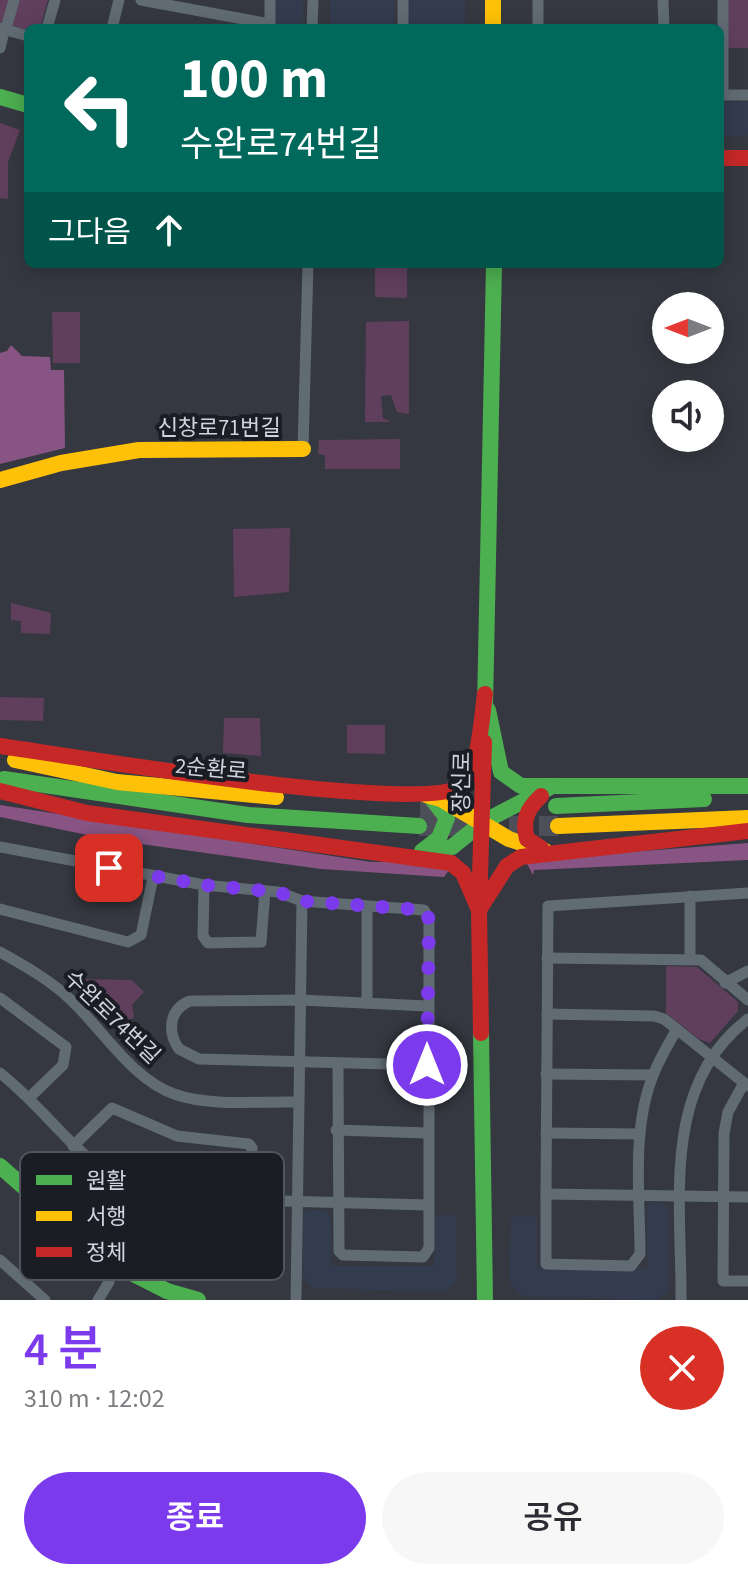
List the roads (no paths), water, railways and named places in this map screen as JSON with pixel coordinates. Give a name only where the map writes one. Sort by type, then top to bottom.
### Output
[{"type":"main road","points":[[493,0],[493,24]]},
{"type":"main road","points":[[0,97],[24,104]]},
{"type":"main road","points":[[724,158],[748,158]]},
{"type":"main road","name":"장신로","points":[[485,1300],[479,910],[494,268]]},
{"type":"main road","name":"신창로71번길","points":[[0,480],[61,463],[139,450],[303,449]]},
{"type":"main road","points":[[485,694],[505,778],[521,786],[748,786]]},
{"type":"main road","points":[[423,801],[454,791],[464,783],[474,756],[485,694]]},
{"type":"main road","points":[[0,746],[313,790],[423,801],[483,822],[525,846],[548,852]]},
{"type":"main road","name":"2순환로","points":[[0,757],[117,782],[423,801]]},
{"type":"main road","name":"2순환로","points":[[0,778],[248,815],[419,826]]},
{"type":"main road","points":[[414,855],[452,847],[483,822],[550,788]]},
{"type":"main road","points":[[548,852],[527,839],[523,824],[527,809],[550,788]]},
{"type":"main road","points":[[0,791],[87,813],[414,855],[456,865],[479,910]]},
{"type":"main road","points":[[556,806],[748,798]]},
{"type":"main road","points":[[414,855],[439,841],[447,818],[423,801]]},
{"type":"main road","points":[[558,826],[748,818]]},
{"type":"main road","points":[[479,910],[507,866],[521,857],[748,831]]},
{"type":"main road","points":[[0,1166],[20,1184]]},
{"type":"main road","points":[[145,1280],[167,1291],[198,1300]]},
{"type":"street","points":[[14,0],[2,34],[24,36]]},
{"type":"street","points":[[48,24],[55,0]]},
{"type":"street","points":[[113,24],[119,0]]},
{"type":"street","points":[[141,0],[260,24]]},
{"type":"street","points":[[270,0],[270,24]]},
{"type":"street","points":[[312,24],[313,0]]},
{"type":"street","points":[[403,0],[403,24]]},
{"type":"street","points":[[538,0],[538,24]]},
{"type":"street","points":[[663,0],[664,24]]},
{"type":"street","points":[[722,24],[723,0]]},
{"type":"street","points":[[724,95],[748,95]]},
{"type":"street","name":"신창로71번길","points":[[303,449],[308,268]]},
{"type":"street","points":[[1,850],[204,885],[278,892],[302,901],[428,912],[429,1251],[420,1258],[343,1255],[338,1246],[338,1064]]},
{"type":"street","points":[[0,909],[128,942],[137,940],[141,935],[153,877]]},
{"type":"street","points":[[204,885],[203,936],[208,943],[261,942],[265,891]]},
{"type":"street","points":[[677,1029],[653,1075],[640,1134],[640,1254],[631,1266],[546,1264],[548,906],[748,893]]},
{"type":"street","points":[[690,896],[690,959]]},
{"type":"street","points":[[296,1300],[296,1102],[302,901]]},
{"type":"street","points":[[367,907],[367,1003]]},
{"type":"street","name":"수완로74번길","points":[[0,952],[36,972],[68,997],[105,1033],[134,1068],[172,1093],[198,1099],[296,1102]]},
{"type":"street","points":[[547,958],[701,960],[748,1000]]},
{"type":"street","points":[[725,983],[748,971]]},
{"type":"street","points":[[0,998],[66,1047],[63,1065],[30,1097]]},
{"type":"street","name":"수완로74번길","points":[[427,1006],[300,1000],[190,1001],[181,1004],[174,1014],[171,1028],[179,1049],[192,1058],[427,1065]]},
{"type":"street","points":[[547,1014],[654,1016],[677,1029],[746,1085],[726,1123],[723,1281],[748,1281]]},
{"type":"street","points":[[681,1300],[681,1147],[687,1111],[697,1083],[713,1056],[748,1019]]},
{"type":"street","points":[[0,1073],[30,1097],[80,1152]]},
{"type":"street","points":[[546,1074],[653,1075]]},
{"type":"street","points":[[73,1146],[112,1108],[177,1136],[242,1141],[252,1148],[252,1152]]},
{"type":"street","points":[[336,1130],[427,1133]]},
{"type":"street","points":[[546,1133],[640,1134]]},
{"type":"street","points":[[546,1194],[748,1197]]},
{"type":"street","points":[[284,1199],[428,1205]]},
{"type":"street","points":[[0,1260],[20,1278]]},
{"type":"street","points":[[22,1280],[45,1300]]},
{"type":"street","points":[[98,1300],[109,1282]]},
{"type":"tunnel","points":[[420,808],[452,807]]},
{"type":"tunnel","points":[[419,826],[558,826]]}]
